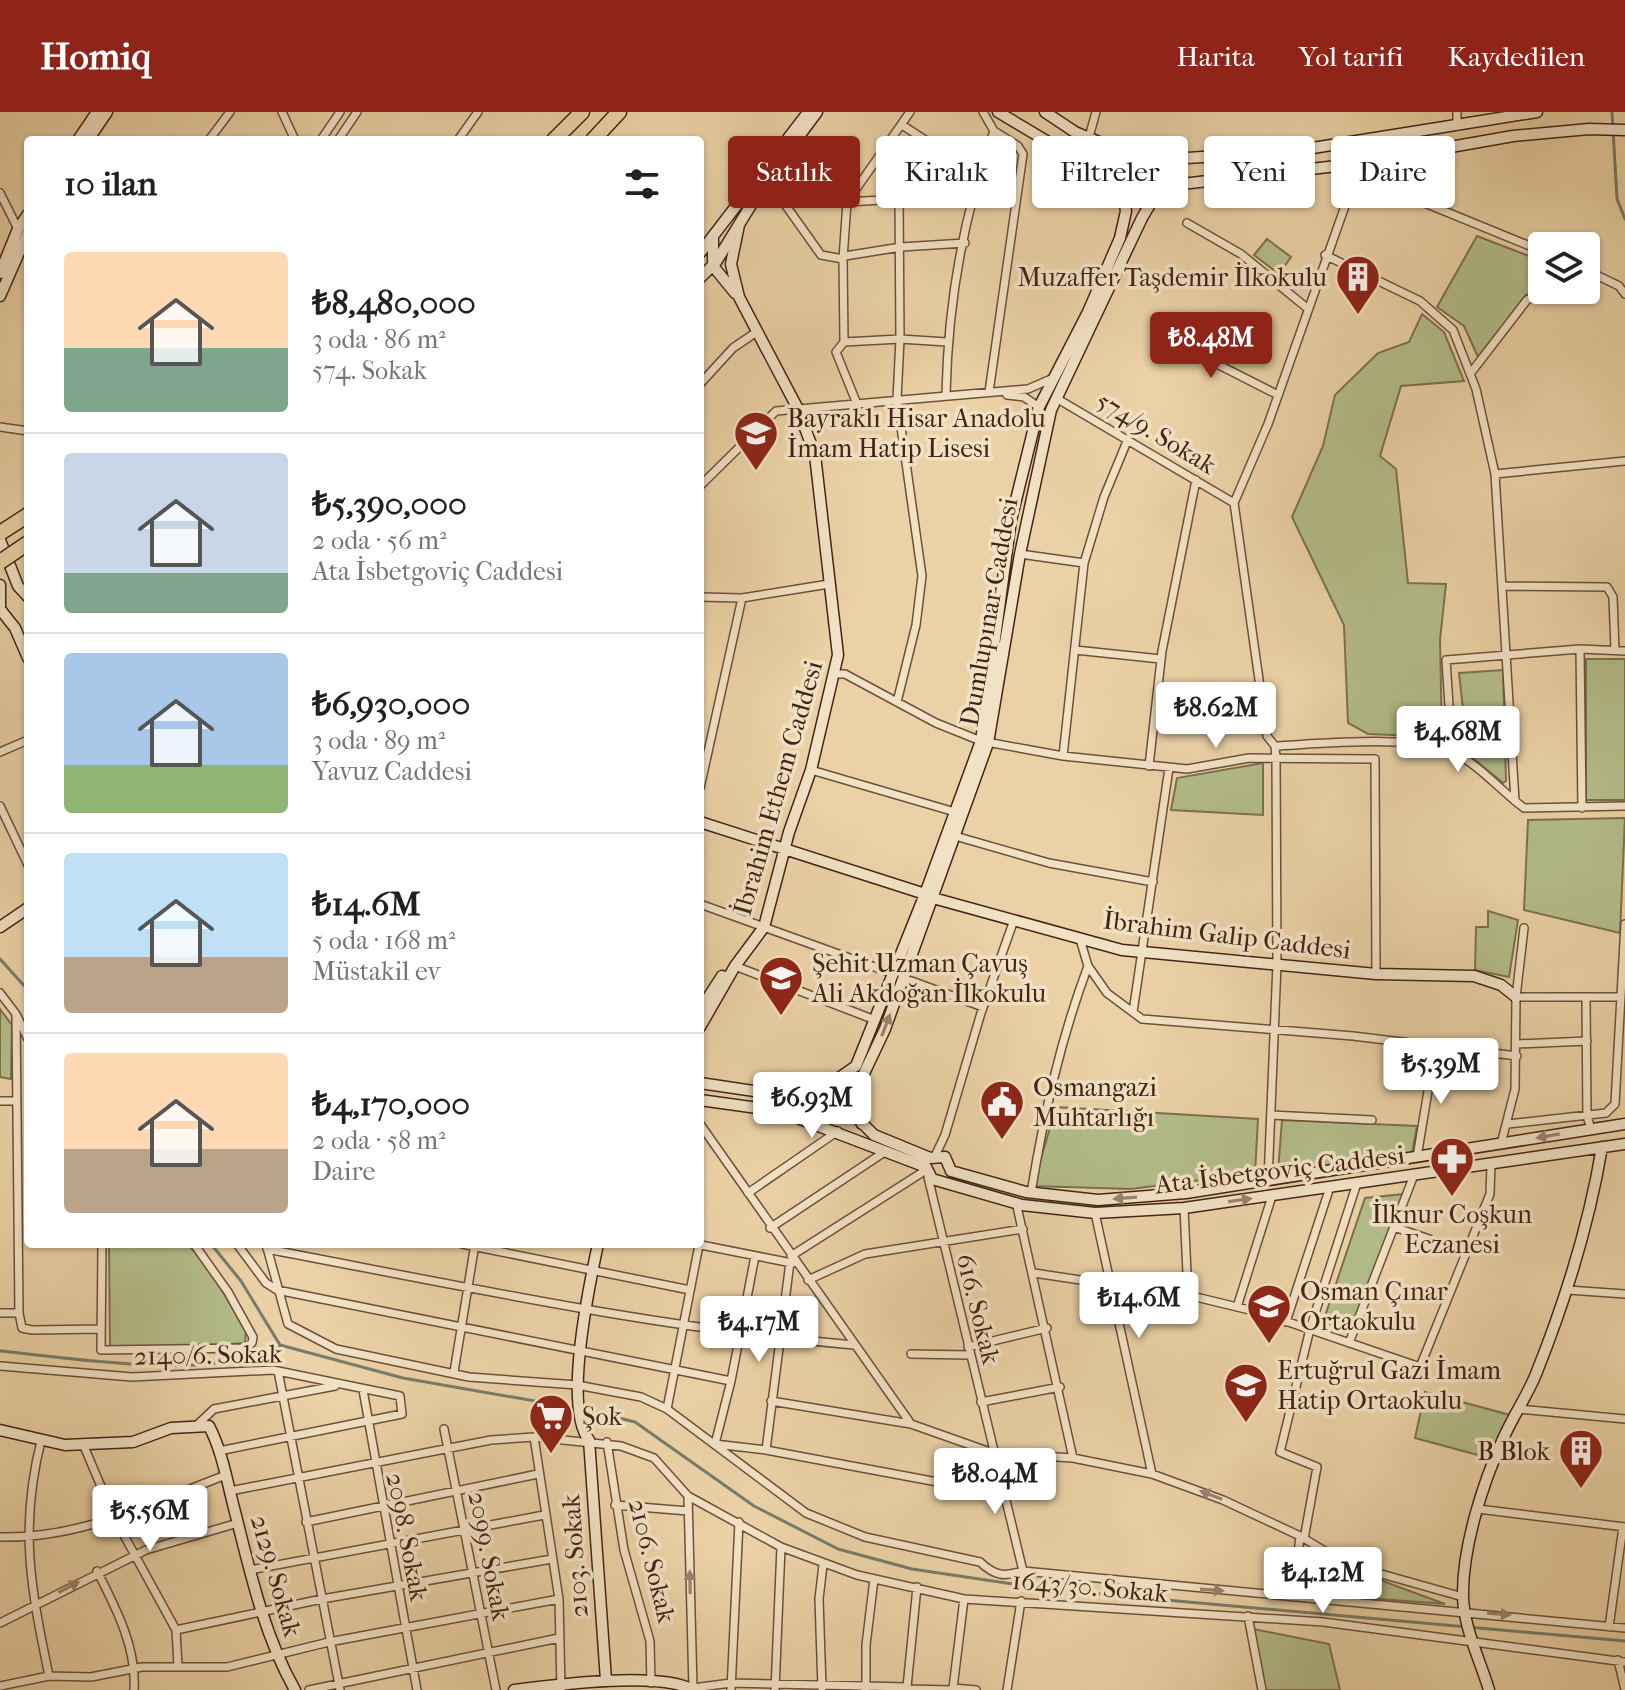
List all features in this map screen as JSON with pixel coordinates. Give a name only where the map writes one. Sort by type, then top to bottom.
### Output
[{"type":"highway","points":[[558,136],[582,112]]},
{"type":"highway","points":[[597,136],[619,112]]},
{"type":"highway","points":[[0,533],[24,518]]},
{"type":"highway","points":[[0,562],[24,546]]},
{"type":"main road","points":[[81,136],[97,112]]},
{"type":"main road","points":[[91,136],[107,112]]},
{"type":"main road","points":[[709,257],[714,234],[809,112]]},
{"type":"main road","points":[[799,136],[817,112]]},
{"type":"main road","points":[[998,112],[1038,136]]},
{"type":"main road","points":[[1045,112],[1087,136]]},
{"type":"main road","points":[[1188,158],[1294,151],[1537,112]]},
{"type":"main road","points":[[1455,147],[1513,136],[1589,129],[1623,130]]},
{"type":"main road","points":[[1188,184],[1331,172]]},
{"type":"main road","points":[[709,257],[739,225],[749,208]]},
{"type":"main road","name":"Dumlupınar Caddesi","points":[[984,742],[1011,520],[1039,407],[1088,312],[1120,238],[1126,208]]},
{"type":"main road","name":"Dumlupınar Caddesi","points":[[862,1124],[857,1096],[860,1082],[869,1067],[898,976],[955,836],[984,742],[1041,450],[1056,398],[1149,208]]},
{"type":"main road","name":"İbrahim Ethem Caddesi","points":[[704,1020],[735,966],[764,927],[784,851],[811,770],[838,655],[815,455],[798,409],[755,333],[739,297],[732,271],[739,225]]},
{"type":"main road","points":[[0,296],[19,253],[23,231]]},
{"type":"main road","points":[[0,273],[23,231]]},
{"type":"main road","name":"İbrahim Ethem Caddesi","points":[[709,257],[732,271]]},
{"type":"main road","name":"İbrahim Ethem Caddesi","points":[[709,257],[739,297]]},
{"type":"main road","points":[[704,279],[719,281],[739,297]]},
{"type":"main road","points":[[0,540],[18,586],[24,592]]},
{"type":"main road","points":[[0,585],[0,609],[24,652]]},
{"type":"main road","points":[[1,602],[12,594],[24,596]]},
{"type":"main road","points":[[929,896],[955,812],[984,742]]},
{"type":"main road","name":"İbrahim Galip Caddesi","points":[[704,823],[929,896],[1080,939],[1143,952],[1376,974],[1474,976],[1501,985],[1516,997]]},
{"type":"main road","points":[[1,926],[24,911]]},
{"type":"main road","name":"İbrahim Ethem Caddesi","points":[[704,1004],[726,971],[735,966]]},
{"type":"main road","points":[[807,1100],[856,1066],[898,976]]},
{"type":"main road","points":[[704,1084],[835,1103],[849,1110],[874,1135],[929,1165],[937,1181],[948,1170]]},
{"type":"main road","points":[[704,1101],[779,1111],[838,1131],[883,1153],[948,1170]]},
{"type":"main road","name":"Ata İsbetgoviç Caddesi","points":[[948,1170],[1031,1193],[1098,1200],[1186,1193],[1625,1124]]},
{"type":"main road","name":"Ata İsbetgoviç Caddesi","points":[[948,1170],[1016,1202],[1095,1213],[1184,1208],[1625,1144]]},
{"type":"main road","points":[[1489,1690],[1463,1597],[1478,1509],[1493,1465],[1535,1377],[1568,1290],[1593,1201],[1602,1147]]},
{"type":"main road","points":[[589,1440],[582,1431],[577,1386],[597,1248]]},
{"type":"main road","points":[[0,1430],[41,1441],[83,1444],[133,1442],[171,1428],[197,1425]]},
{"type":"main road","name":"2129. Sokak","points":[[197,1425],[209,1426],[219,1451],[275,1655],[295,1690]]},
{"type":"main road","name":"2103. Sokak","points":[[589,1440],[606,1685]]},
{"type":"main road","points":[[514,1690],[606,1685],[693,1689]]},
{"type":"street","points":[[212,136],[230,112]]},
{"type":"street","points":[[282,112],[293,136]]},
{"type":"street","points":[[324,136],[340,112]]},
{"type":"street","points":[[341,136],[357,112]]},
{"type":"street","points":[[461,136],[478,112]]},
{"type":"street","points":[[860,184],[910,112]]},
{"type":"street","points":[[983,112],[994,131],[1018,146],[1023,154],[989,392]]},
{"type":"street","points":[[1089,136],[1096,112]]},
{"type":"street","points":[[1457,112],[1457,126]]},
{"type":"street","points":[[902,125],[919,136]]},
{"type":"street","points":[[992,136],[994,131]]},
{"type":"street","points":[[0,193],[23,231]]},
{"type":"street","points":[[788,208],[821,255],[844,258],[901,247],[965,243]]},
{"type":"street","points":[[847,208],[844,342],[836,352],[857,404]]},
{"type":"street","points":[[897,702],[916,625],[922,576],[897,399],[899,208]]},
{"type":"street","points":[[946,394],[947,342],[970,208]]},
{"type":"street","points":[[1268,1181],[1277,964],[1276,758],[1275,746],[1267,736],[1234,503],[1278,395],[1342,208]]},
{"type":"street","points":[[1442,208],[1528,245]]},
{"type":"street","points":[[1187,223],[1241,254],[1307,308]]},
{"type":"street","points":[[19,253],[24,257]]},
{"type":"street","points":[[1325,255],[1420,301],[1453,330],[1470,374],[1495,474],[1509,655],[1515,801]]},
{"type":"street","points":[[1600,278],[1619,286],[1625,294]]},
{"type":"street","points":[[1470,374],[1528,300]]},
{"type":"street","points":[[704,380],[733,348],[755,333]]},
{"type":"street","points":[[1160,335],[1278,395]]},
{"type":"street","points":[[844,342],[900,339],[947,342]]},
{"type":"street","points":[[704,482],[776,411],[1039,387],[1054,376]]},
{"type":"street","points":[[989,392],[1024,397],[1039,407]]},
{"type":"street","name":"574/9. Sokak","points":[[1056,398],[1234,503]]},
{"type":"street","points":[[0,427],[24,430]]},
{"type":"street","points":[[1063,756],[1084,563],[1104,497],[1128,439]]},
{"type":"street","points":[[1495,474],[1625,461]]},
{"type":"street","points":[[1149,766],[1161,659],[1196,480]]},
{"type":"street","points":[[1020,554],[1084,563]]},
{"type":"street","points":[[704,597],[742,598],[829,584]]},
{"type":"street","points":[[1504,586],[1607,587],[1613,597],[1615,650]]},
{"type":"street","points":[[704,770],[742,598]]},
{"type":"street","points":[[1580,649],[1582,808]]},
{"type":"street","points":[[1452,751],[1446,660],[1580,649],[1625,651]]},
{"type":"street","points":[[1075,650],[1161,659]]},
{"type":"street","points":[[835,674],[845,674],[984,742],[1063,756],[1169,768],[1206,768],[1243,759],[1375,759]]},
{"type":"street","points":[[0,752],[24,742]]},
{"type":"street","points":[[1275,746],[1376,743],[1452,751],[1515,801],[1530,809],[1625,806]]},
{"type":"street","points":[[1376,743],[1376,974]]},
{"type":"street","points":[[1133,1012],[1169,768]]},
{"type":"street","points":[[811,770],[955,812]]},
{"type":"street","points":[[0,806],[24,857]]},
{"type":"street","points":[[955,836],[1049,863],[1153,882]]},
{"type":"street","points":[[704,905],[983,1007]]},
{"type":"street","points":[[704,1245],[792,1261],[929,1165],[945,1135],[983,1007],[1014,920]]},
{"type":"street","points":[[1508,1124],[1606,1113],[1615,1104],[1625,924]]},
{"type":"street","points":[[1501,1145],[1508,1124],[1517,1056],[1516,997],[1524,928]]},
{"type":"street","points":[[1080,939],[1088,966],[1107,993],[1142,1019],[1353,1036],[1435,1049],[1517,1056]]},
{"type":"street","points":[[735,966],[875,1020]]},
{"type":"street","points":[[1031,1193],[1048,1090],[1088,966]]},
{"type":"street","points":[[0,993],[24,1031]]},
{"type":"street","points":[[1516,997],[1620,997]]},
{"type":"street","points":[[1586,999],[1587,1116],[1591,1129]]},
{"type":"street","points":[[16,1014],[19,1313],[22,1328],[101,1329]]},
{"type":"street","points":[[1517,1044],[1587,1041]]},
{"type":"street","points":[[1417,1157],[1435,1049]]},
{"type":"street","points":[[0,1101],[17,1101]]},
{"type":"street","points":[[1271,1115],[1372,1120]]},
{"type":"street","points":[[17,1120],[24,1120]]},
{"type":"street","points":[[704,1130],[792,1261],[911,1424]]},
{"type":"street","points":[[748,1193],[838,1131]]},
{"type":"street","points":[[945,1135],[948,1170]]},
{"type":"street","points":[[770,1228],[883,1153]]},
{"type":"street","points":[[1034,1273],[1188,1295],[1310,1329],[1420,1367],[1490,1194],[1491,1164]]},
{"type":"street","name":"616. Sokak","points":[[929,1165],[941,1243],[993,1453],[1007,1495],[1023,1571]]},
{"type":"street","points":[[1349,1343],[1414,1175]]},
{"type":"street","points":[[1293,1597],[1317,1467],[1280,1452],[1310,1329],[1357,1183]]},
{"type":"street","points":[[1286,1322],[1330,1187]]},
{"type":"street","points":[[1237,1307],[1272,1196]]},
{"type":"street","points":[[1016,1202],[1047,1328],[1073,1458]]},
{"type":"street","points":[[1184,1208],[1188,1295]]},
{"type":"street","points":[[1095,1213],[1152,1474]]},
{"type":"street","points":[[1394,1227],[1467,1252]]},
{"type":"street","points":[[808,1280],[865,1254],[1023,1229]]},
{"type":"street","points":[[102,1248],[101,1350],[169,1352],[245,1348],[252,1343],[253,1337],[228,1292],[197,1248]]},
{"type":"street","points":[[240,1248],[266,1283],[277,1290],[731,1381]]},
{"type":"street","points":[[266,1248],[288,1324],[336,1349],[454,1372],[577,1386],[641,1397],[667,1409],[806,1513],[833,1526],[980,1562],[993,1574],[1007,1576],[1023,1571],[1625,1628]]},
{"type":"street","points":[[271,1248],[586,1311],[738,1335],[854,1345]]},
{"type":"street","points":[[454,1372],[475,1248]]},
{"type":"street","points":[[490,1248],[690,1290]]},
{"type":"street","points":[[667,1409],[697,1248]]},
{"type":"street","points":[[715,1444],[731,1381],[755,1256]]},
{"type":"street","points":[[766,1450],[778,1338],[792,1261]]},
{"type":"street","points":[[1568,1290],[1625,1294]]},
{"type":"street","points":[[0,1313],[19,1313]]},
{"type":"street","points":[[911,1354],[968,1351],[1047,1328]]},
{"type":"street","name":"2140/6. Sokak","points":[[0,1366],[132,1377],[278,1371],[400,1396],[402,1414],[219,1451]]},
{"type":"street","points":[[278,1371],[339,1686]]},
{"type":"street","points":[[197,1425],[214,1409],[341,1385]]},
{"type":"street","points":[[981,1402],[1060,1387]]},
{"type":"street","name":"2098. Sokak","points":[[363,1390],[373,1464],[417,1690]]},
{"type":"street","points":[[771,1401],[911,1424],[993,1453],[1073,1458],[1152,1474],[1223,1500],[1302,1537],[1346,1564],[1463,1597]]},
{"type":"street","points":[[1518,1409],[1625,1419]]},
{"type":"street","name":"2099. Sokak","points":[[444,1429],[496,1690]]},
{"type":"street","points":[[534,1437],[559,1599],[561,1687]]},
{"type":"street","name":"1643/30. Sokak","points":[[230,1491],[448,1448],[534,1437],[607,1442],[654,1458],[688,1496],[781,1547],[823,1565],[964,1599],[1323,1622],[1621,1661]]},
{"type":"street","points":[[41,1441],[33,1476],[27,1538],[35,1605],[49,1676]]},
{"type":"street","name":"2106. Sokak","points":[[607,1442],[615,1505],[632,1585],[650,1641],[651,1687]]},
{"type":"street","points":[[83,1444],[114,1517],[176,1630],[178,1666]]},
{"type":"street","points":[[715,1444],[766,1450],[1007,1495]]},
{"type":"street","points":[[306,1522],[538,1474]]},
{"type":"street","points":[[0,1537],[27,1538],[82,1530],[226,1475]]},
{"type":"street","points":[[688,1496],[693,1689],[731,1686],[976,1690]]},
{"type":"street","points":[[615,1505],[688,1511]]},
{"type":"street","points":[[1478,1509],[1624,1527],[1609,1627]]},
{"type":"street","points":[[250,1570],[544,1515]]},
{"type":"street","points":[[731,1686],[739,1522]]},
{"type":"street","points":[[0,1623],[133,1555],[238,1523]]},
{"type":"street","points":[[776,1687],[781,1547]]},
{"type":"street","points":[[176,1630],[322,1599],[552,1559]]},
{"type":"street","points":[[822,1688],[819,1599],[823,1565]]},
{"type":"street","points":[[97,1571],[116,1610],[136,1669],[134,1690]]},
{"type":"street","points":[[865,1688],[866,1645],[874,1579]]},
{"type":"street","points":[[907,1688],[917,1587]]},
{"type":"street","points":[[0,1686],[49,1676],[91,1677],[178,1666],[227,1667],[329,1642],[559,1599]]},
{"type":"street","points":[[952,1689],[964,1599]]},
{"type":"street","points":[[1007,1690],[1021,1601]]},
{"type":"street","points":[[1248,1616],[1262,1690]]},
{"type":"street","points":[[309,1690],[559,1638]]},
{"type":"street","points":[[1621,1661],[1625,1690]]},
{"type":"green space","points":[[1477,236],[1528,256],[1528,294],[1478,357],[1464,326],[1437,307]]},
{"type":"green space","points":[[1267,239],[1291,257],[1279,274],[1254,255]]},
{"type":"green space","points":[[1422,314],[1444,332],[1464,381],[1401,386],[1380,456],[1396,469],[1408,583],[1446,584],[1440,640],[1442,737],[1368,734],[1348,723],[1344,625],[1292,517],[1323,446],[1335,395],[1378,353],[1409,342]]},
{"type":"green space","points":[[1586,659],[1625,659],[1625,800],[1586,800]]},
{"type":"green space","points":[[1503,670],[1506,781],[1503,783],[1468,754],[1459,673]]},
{"type":"green space","points":[[1263,763],[1263,815],[1171,810],[1177,778]]},
{"type":"green space","points":[[1625,818],[1620,933],[1524,910],[1528,820]]},
{"type":"green space","points":[[1488,911],[1518,920],[1509,977],[1475,970],[1476,927],[1488,927]]},
{"type":"green space","points":[[0,1009],[12,1025],[11,1079],[0,1077]]},
{"type":"green space","points":[[1056,1107],[1258,1119],[1255,1173],[1131,1189],[1033,1186]]},
{"type":"green space","points":[[1282,1120],[1417,1126],[1412,1154],[1278,1172]]},
{"type":"green space","points":[[1404,1194],[1351,1330],[1323,1322],[1365,1198]]},
{"type":"green space","points":[[109,1248],[191,1248],[211,1271],[246,1332],[245,1343],[182,1348],[110,1347]]},
{"type":"green space","points":[[1425,1392],[1510,1415],[1489,1458],[1415,1438]]},
{"type":"green space","points":[[1307,1553],[1445,1604],[1301,1593]]},
{"type":"green space","points":[[1253,1629],[1329,1644],[1340,1690],[1263,1690]]},
{"type":"waterway","points":[[1612,112],[1617,199],[1625,219]]},
{"type":"waterway","points":[[0,959],[24,986]]},
{"type":"waterway","points":[[214,1248],[241,1281],[280,1345],[403,1378],[575,1408]]},
{"type":"waterway","points":[[0,1351],[142,1365],[180,1365],[250,1357],[281,1347]]},
{"type":"waterway","points":[[582,1409],[635,1422],[754,1506],[838,1549],[912,1569],[1054,1590],[1625,1641]]},
{"type":"place","name":"Muzaffer Taşdemir İlkokulu","points":[[1358,316]]},
{"type":"place","name":"Bayraklı Hisar Anadolu İmam Hatip Lisesi","points":[[756,472]]},
{"type":"place","name":"Şehit Uzman Çavuş Ali Akdoğan İlkokulu","points":[[781,1017]]},
{"type":"place","name":"Osmangazi Muhtarlığı","points":[[1002,1141]]},
{"type":"place","name":"İlknur Coşkun Eczanesi","points":[[1452,1198]]},
{"type":"place","name":"Osman Çınar Ortaokulu","points":[[1269,1345]]},
{"type":"place","name":"Ertuğrul Gazi İmam Hatip Ortaokulu","points":[[1246,1424]]},
{"type":"place","name":"Şok","points":[[551,1455]]},
{"type":"place","name":"B Blok","points":[[1581,1490]]}]
